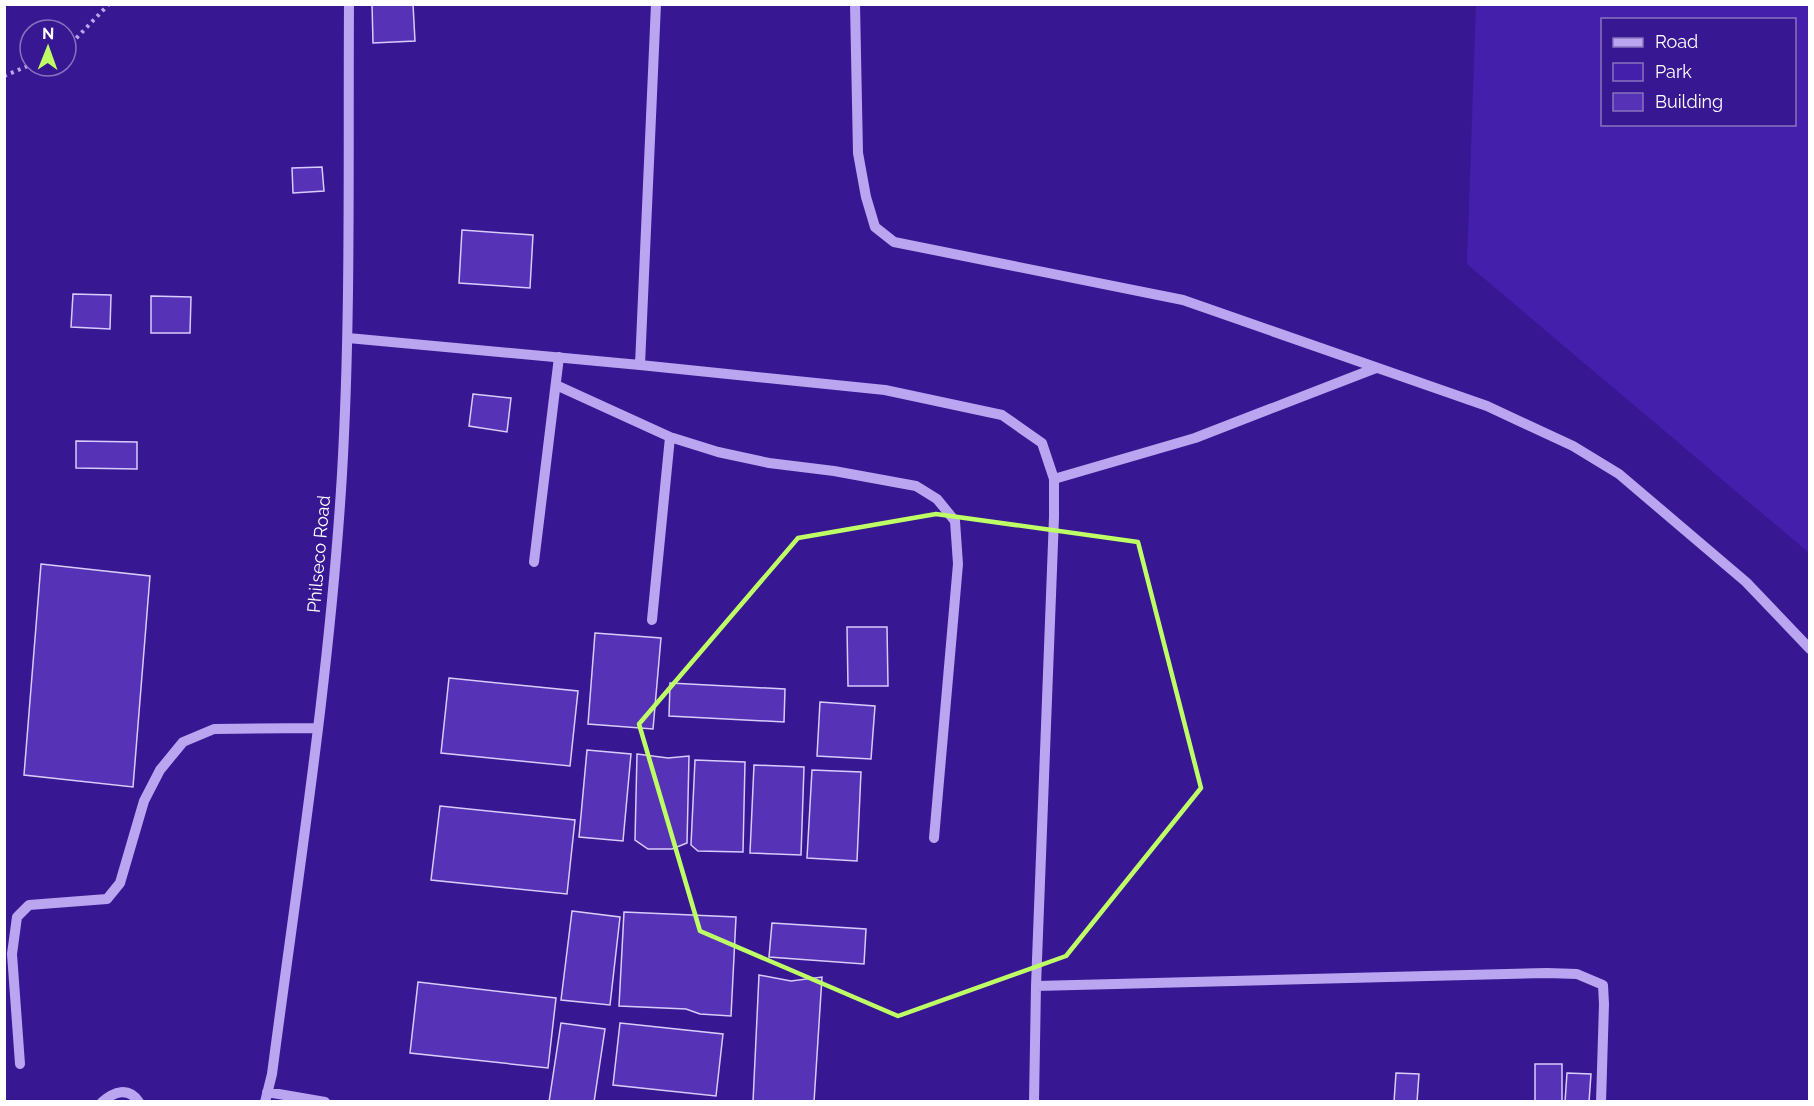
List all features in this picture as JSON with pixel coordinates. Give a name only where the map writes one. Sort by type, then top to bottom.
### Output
[{"type":"street","name":"Philseco Road","points":[[266,1097],[272,1074],[327,651],[342,474],[348,338],[349,4]]},
{"type":"street","points":[[640,364],[656,4]]},
{"type":"street","points":[[855,4],[858,153],[866,197],[875,227],[894,243],[1183,300],[1487,406],[1573,446],[1619,474],[1746,582],[1809,649]]},
{"type":"street","points":[[348,338],[640,364],[885,390],[1002,415],[1042,443],[1054,479],[1034,1101]]},
{"type":"street","points":[[534,562],[559,357]]},
{"type":"street","points":[[1054,479],[1195,438],[1376,368]]},
{"type":"street","points":[[556,385],[670,437],[718,452],[769,463],[834,471],[915,486],[937,499],[955,521],[958,564],[934,838]]},
{"type":"street","points":[[652,620],[670,437]]},
{"type":"street","points":[[20,1064],[12,954],[17,917],[29,904],[107,899],[120,883],[144,801],[160,770],[183,742],[214,729],[317,728]]},
{"type":"street","points":[[1036,986],[1577,974],[1603,985],[1600,1101]]},
{"type":"street","points":[[102,1101],[113,1093],[124,1091],[135,1096],[139,1101]]},
{"type":"street","points":[[266,1097],[325,1101]]},
{"type":"path","points":[[78,36],[109,4]]},
{"type":"path","points":[[4,76],[18,70]]},
{"type":"highlighted area","points":[[936,514],[1138,542],[1201,788],[1066,956],[898,1016],[700,931],[639,724],[798,538]]},
{"type":"green space","points":[[1476,5],[1809,5],[1809,553],[1467,264]]},
{"type":"building","points":[[372,4],[413,4],[415,41],[373,43]]},
{"type":"building","points":[[322,167],[324,191],[293,193],[292,168]]},
{"type":"building","points":[[462,230],[533,235],[530,288],[459,283]]},
{"type":"building","points":[[73,294],[111,295],[110,329],[71,327]]},
{"type":"building","points":[[151,296],[191,297],[190,333],[151,333]]},
{"type":"building","points":[[473,394],[511,398],[507,432],[469,426]]},
{"type":"building","points":[[76,441],[137,442],[137,469],[76,468]]},
{"type":"building","points":[[41,564],[150,576],[133,787],[24,775]]},
{"type":"building","points":[[847,627],[887,627],[888,686],[848,686]]},
{"type":"building","points":[[595,633],[661,638],[653,729],[588,724]]},
{"type":"building","points":[[449,678],[578,691],[570,766],[441,753]]},
{"type":"building","points":[[670,683],[785,689],[784,722],[669,716]]},
{"type":"building","points":[[820,702],[875,706],[871,759],[817,756]]},
{"type":"building","points":[[587,750],[631,754],[623,841],[579,837]]},
{"type":"building","points":[[637,754],[668,758],[689,756],[687,843],[672,849],[648,849],[635,840]]},
{"type":"building","points":[[695,760],[745,762],[743,852],[698,851],[691,845]]},
{"type":"building","points":[[754,765],[804,767],[801,855],[750,853]]},
{"type":"building","points":[[812,770],[861,772],[857,861],[807,858]]},
{"type":"building","points":[[440,806],[575,820],[567,894],[431,880]]},
{"type":"building","points":[[572,911],[620,917],[610,1005],[561,1000]]},
{"type":"building","points":[[624,912],[736,917],[731,1016],[700,1014],[686,1009],[619,1006]]},
{"type":"building","points":[[772,923],[866,929],[864,964],[769,957]]},
{"type":"building","points":[[759,975],[791,981],[822,977],[814,1102],[753,1102]]},
{"type":"building","points":[[418,982],[556,998],[548,1068],[410,1053]]},
{"type":"building","points":[[561,1023],[605,1029],[594,1102],[549,1102]]},
{"type":"building","points":[[620,1023],[723,1034],[716,1096],[613,1085]]},
{"type":"building","points":[[1535,1064],[1562,1064],[1562,1102],[1535,1102]]},
{"type":"building","points":[[1396,1073],[1419,1074],[1417,1102],[1394,1102]]},
{"type":"building","points":[[1567,1073],[1591,1074],[1589,1102],[1565,1102]]}]
